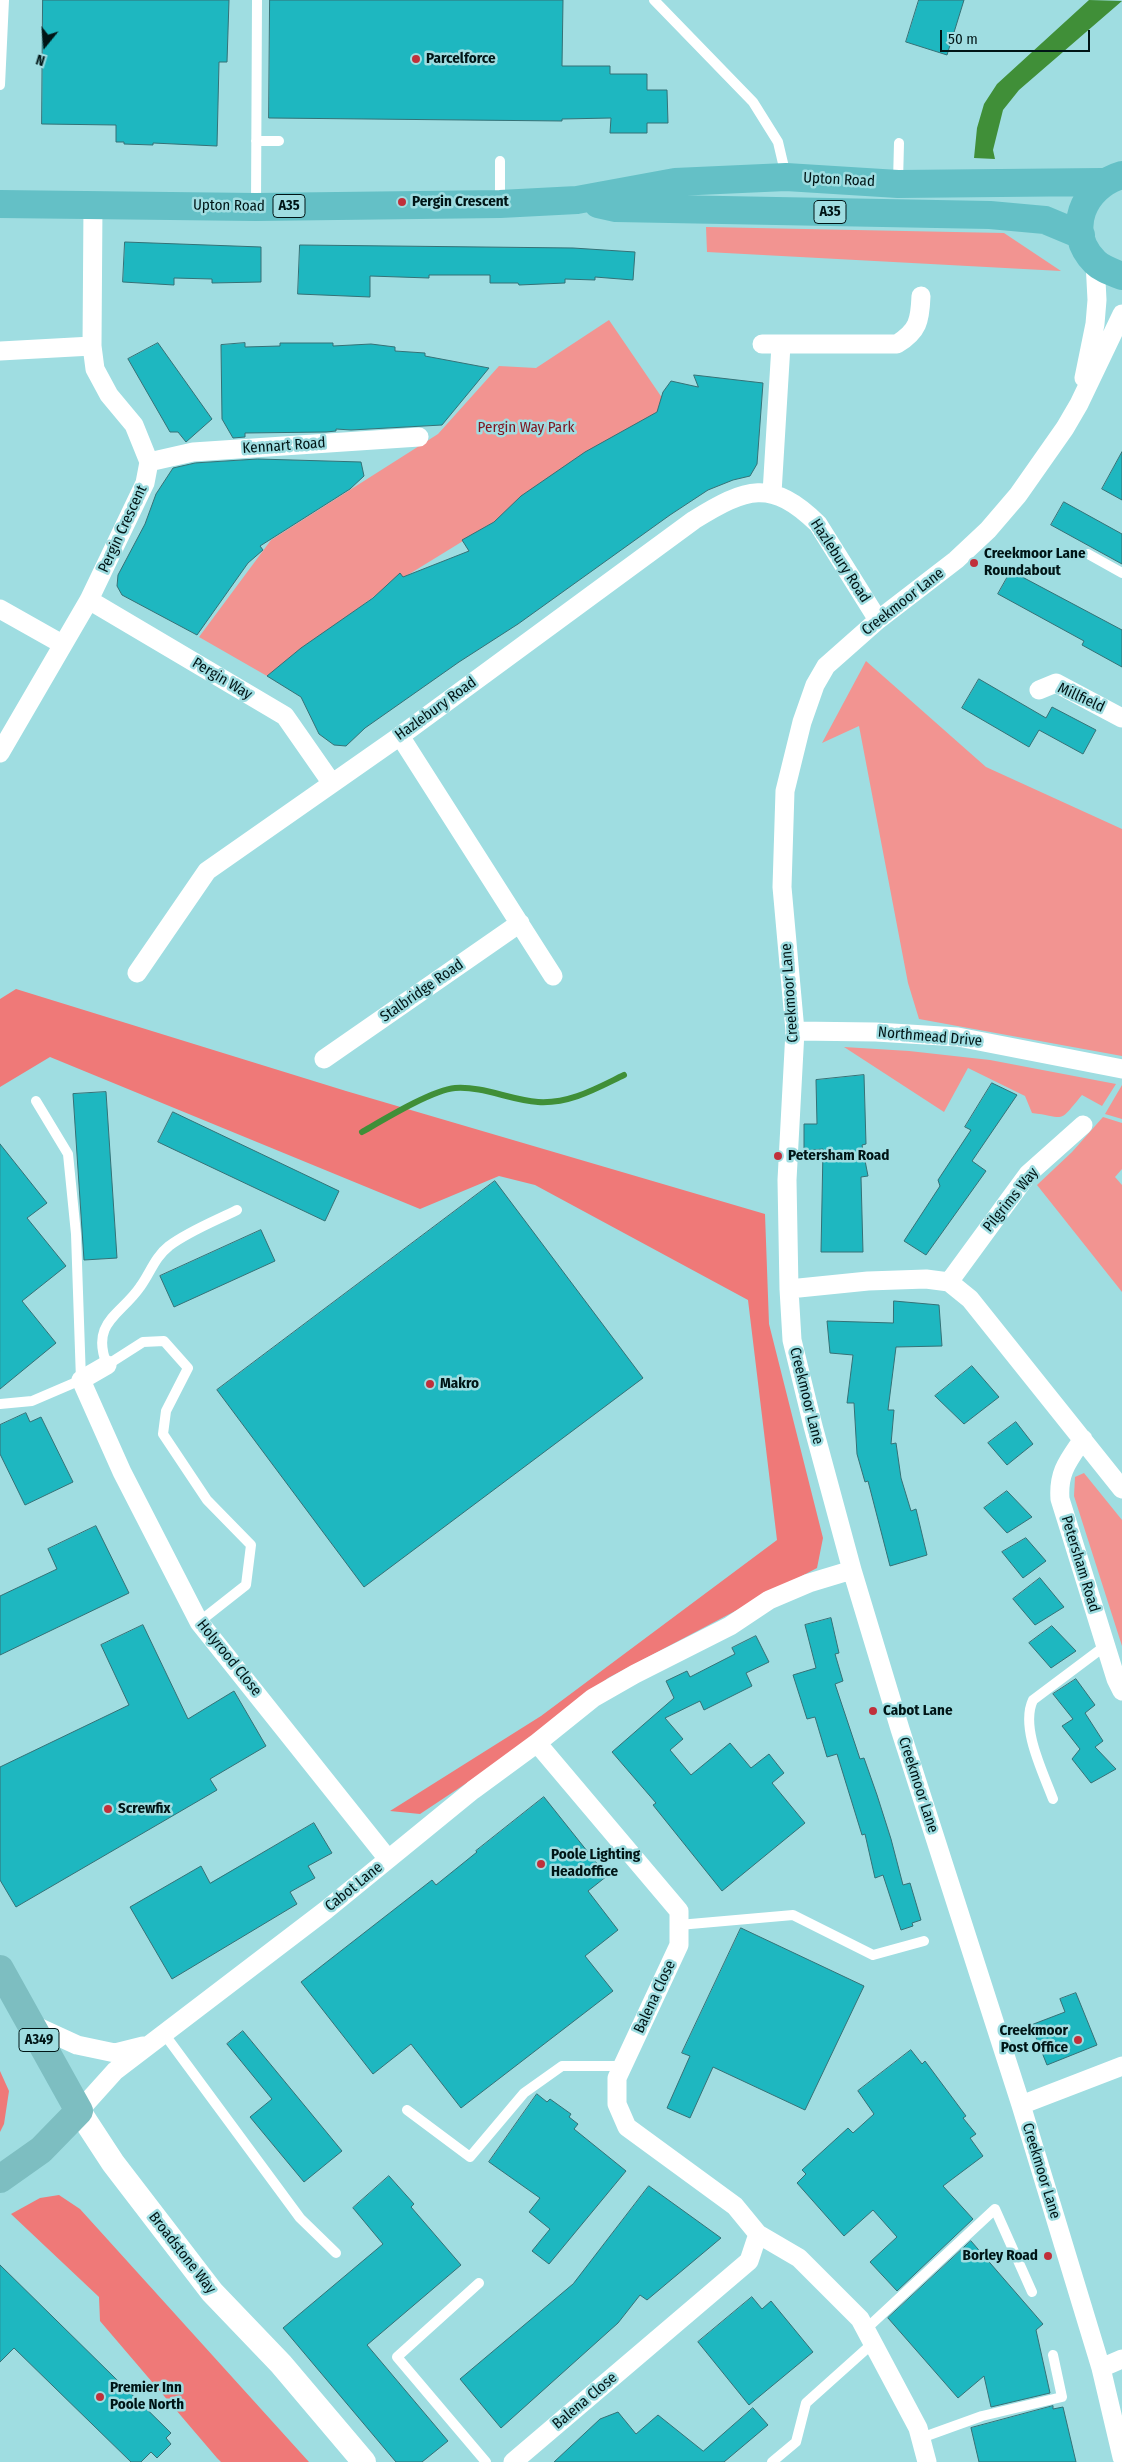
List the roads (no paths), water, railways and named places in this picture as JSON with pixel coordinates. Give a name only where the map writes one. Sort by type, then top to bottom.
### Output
[{"type":"highway","name":"Upton Road","points":[[0,204],[256,207],[500,204],[577,200],[675,182],[786,177],[898,184],[1116,177]]},
{"type":"highway","name":"A35","points":[[1080,235],[1082,211],[1090,195],[1116,177]]},
{"type":"highway","name":"Upton Road","points":[[577,200],[616,208],[990,215],[1045,220],[1080,235]]},
{"type":"highway","points":[[1080,235],[1084,247],[1095,261],[1105,270],[1122,276]]},
{"type":"main road","name":"Broadstone Way","points":[[0,1968],[28,2022],[79,2111]]},
{"type":"main road","name":"Cabot Lane","points":[[0,2179],[41,2150],[79,2111]]},
{"type":"street","points":[[94,204],[92,346],[95,369],[109,395],[134,425],[149,462]]},
{"type":"street","name":"Creekmoor Lane","points":[[1079,404],[1095,324],[1097,300],[1095,261]]},
{"type":"street","points":[[762,344],[897,344],[911,336],[920,315],[921,296]]},
{"type":"street","name":"Creekmoor Lane","points":[[1122,314],[1079,404],[1018,495],[988,530],[956,560],[878,620],[826,666],[815,685],[802,722],[785,791],[782,887],[795,1031],[787,1180],[788,1289],[792,1340],[852,1570],[900,1729],[1021,2105],[1102,2368],[1122,2457]]},
{"type":"street","points":[[772,493],[781,345]]},
{"type":"street","points":[[0,351],[92,346]]},
{"type":"street","name":"Kennart Road","points":[[149,462],[193,452],[419,437]]},
{"type":"street","name":"Pergin Crescent","points":[[0,753],[89,600],[145,483],[149,462]]},
{"type":"street","name":"Hazlebury Road","points":[[138,973],[207,871],[331,782],[400,736],[694,520],[737,496],[754,492],[772,493],[790,500],[818,524],[878,620]]},
{"type":"street","name":"Pergin Way","points":[[89,600],[285,716],[331,782]]},
{"type":"street","points":[[0,609],[62,644]]},
{"type":"street","name":"Millfield","points":[[1038,690],[1058,674],[1122,718]]},
{"type":"street","points":[[400,736],[553,976]]},
{"type":"street","name":"Stalbridge Road","points":[[324,1059],[520,923]]},
{"type":"street","name":"Northmead Drive","points":[[795,1031],[876,1032],[958,1037],[1122,1069]]},
{"type":"street","name":"Pilgrims Way","points":[[949,1282],[1028,1174],[1083,1125]]},
{"type":"street","points":[[788,1289],[868,1281],[926,1280],[949,1282],[970,1299],[1122,1489]]},
{"type":"street","points":[[81,1380],[107,1365]]},
{"type":"street","name":"Holyrood Close","points":[[81,1380],[122,1472],[199,1622],[388,1859]]},
{"type":"street","name":"Petersham Road","points":[[1083,1439],[1066,1464],[1059,1480],[1060,1499],[1105,1646],[1122,1691]]},
{"type":"street","name":"Cabot Lane","points":[[79,2111],[115,2071],[165,2034],[473,1790],[537,1743],[593,1698],[635,1674],[730,1626],[777,1597],[809,1583],[852,1570]]},
{"type":"street","name":"Balena Close","points":[[537,1743],[679,1911],[679,1945],[617,2078],[617,2104],[628,2127],[735,2206],[758,2234],[799,2258],[860,2319],[918,2428],[927,2462]]},
{"type":"street","points":[[28,2022],[77,2045],[115,2053],[149,2044]]},
{"type":"street","points":[[1021,2105],[1122,2066]]},
{"type":"street","name":"Broadstone Way","points":[[79,2111],[113,2164],[212,2292],[281,2364],[364,2462]]},
{"type":"street","name":"Balena Close","points":[[513,2462],[749,2261],[758,2234]]},
{"type":"street","points":[[1102,2368],[1122,2359]]},
{"type":"lane","points":[[0,85],[4,0]]},
{"type":"lane","points":[[256,207],[257,0]]},
{"type":"lane","points":[[654,0],[753,102],[778,142],[786,177]]},
{"type":"lane","points":[[256,141],[279,141]]},
{"type":"lane","points":[[898,184],[899,143]]},
{"type":"lane","points":[[500,161],[500,204]]},
{"type":"lane","points":[[1088,554],[1122,574]]},
{"type":"lane","points":[[0,1404],[32,1401],[81,1380],[76,1234],[68,1154],[36,1101]]},
{"type":"lane","points":[[199,1622],[246,1585],[251,1545],[207,1500],[163,1434],[166,1410],[188,1368],[164,1342],[143,1342],[107,1365],[102,1354],[105,1327],[113,1314],[141,1286],[156,1258],[170,1245],[237,1210]]},
{"type":"lane","points":[[1053,1800],[1028,1725],[1028,1709],[1033,1700],[1105,1646]]},
{"type":"lane","points":[[679,1925],[793,1915],[873,1955],[924,1941]]},
{"type":"lane","points":[[165,2034],[300,2218],[336,2253]]},
{"type":"lane","points":[[407,2110],[470,2157],[524,2093],[562,2066],[622,2066]]},
{"type":"lane","points":[[772,2462],[796,2442],[806,2403],[869,2336],[995,2209],[1032,2292]]},
{"type":"lane","points":[[479,2283],[397,2358],[486,2462]]},
{"type":"lane","points":[[921,2438],[982,2416],[1062,2397],[1053,2355]]},
{"type":"waterway","points":[[362,1132],[408,1106],[445,1090],[455,1088],[476,1089],[528,1101],[550,1102],[583,1094],[624,1075]]},
{"type":"place","name":"Parcelforce","points":[[416,59]]},
{"type":"place","name":"Pergin Crescent","points":[[402,202]]},
{"type":"place","name":"Creekmoor Lane Roundabout","points":[[974,563]]},
{"type":"place","name":"Petersham Road","points":[[778,1156]]},
{"type":"place","name":"Makro","points":[[430,1384]]},
{"type":"place","name":"Cabot Lane","points":[[873,1711]]},
{"type":"place","name":"Screwfix","points":[[108,1809]]},
{"type":"place","name":"Poole Lighting Headoffice","points":[[541,1864]]},
{"type":"place","name":"Creekmoor Post Office","points":[[1078,2040]]},
{"type":"place","name":"Borley Road","points":[[1048,2256]]},
{"type":"place","name":"Premier Inn Poole North","points":[[100,2397]]},
{"type":"park label","name":"Pergin Way Park","points":[[526,428]]}]
